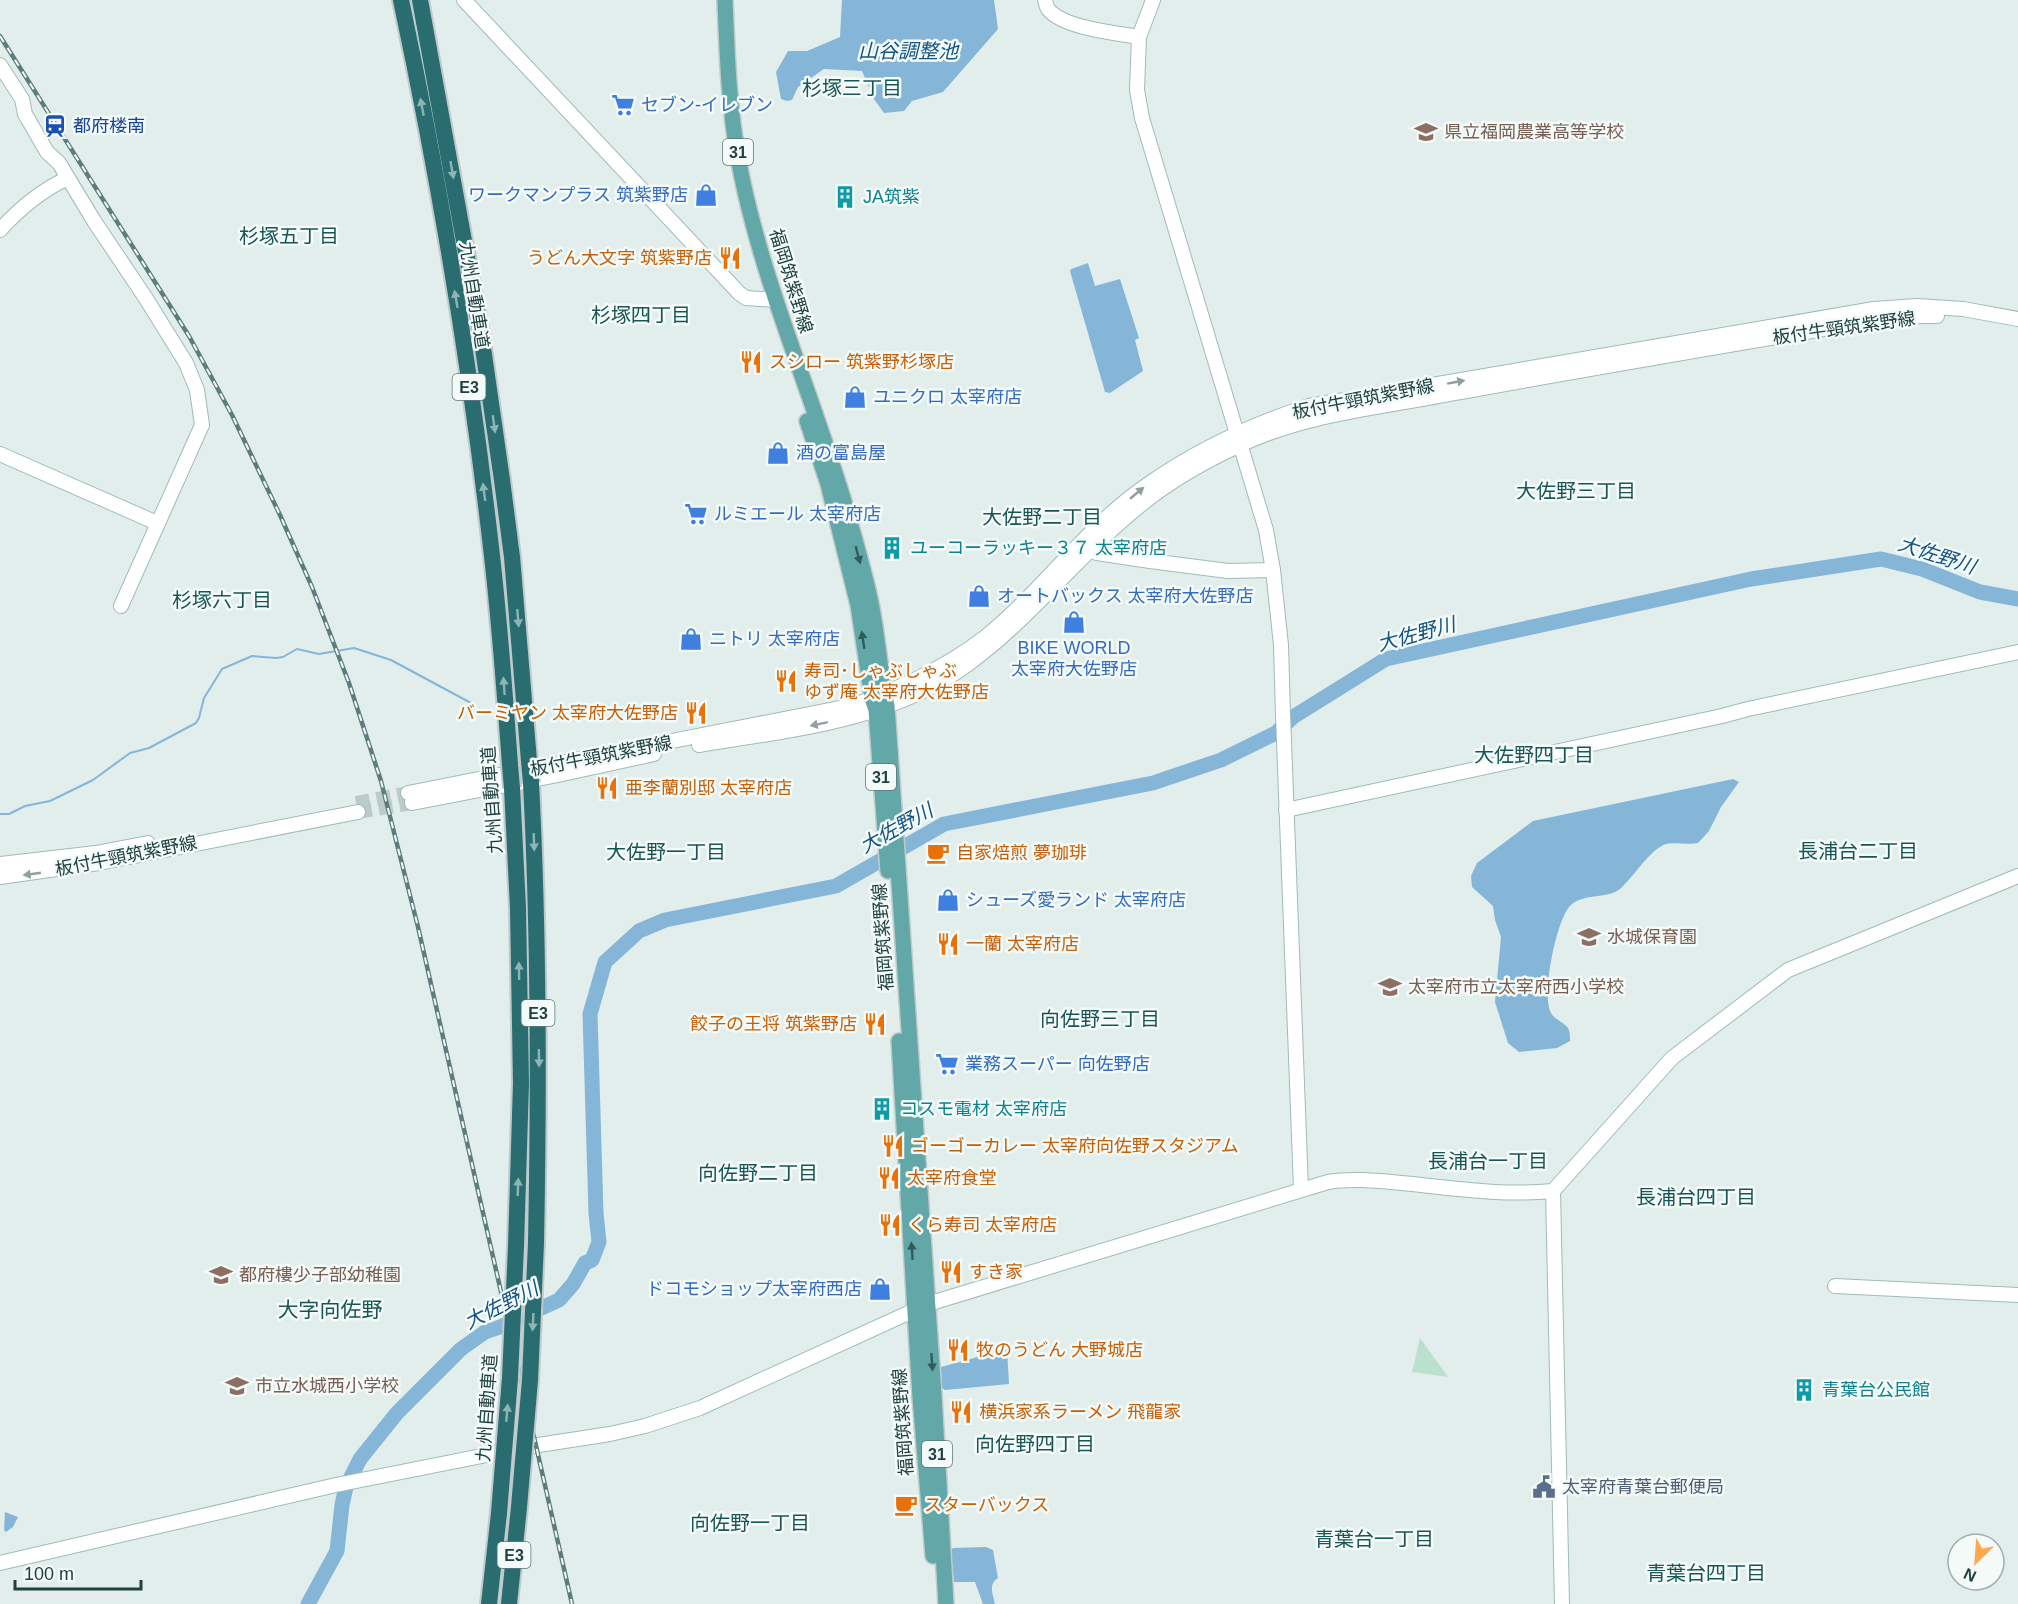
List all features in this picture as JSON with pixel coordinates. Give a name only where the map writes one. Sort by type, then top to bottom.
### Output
[{"type":"highway","name":"九州自動車道","points":[[421,4],[481,334],[502,480],[512,557],[531,783],[537,912],[540,1077],[536,1243],[530,1380],[509,1604]]},
{"type":"highway","name":"九州自動車道","points":[[402,6],[462,336],[492,556],[512,788],[518,908],[521,1083],[510,1378],[489,1604]]},
{"type":"main road","name":"福岡筑紫野線","points":[[716,0],[719,92],[729,165],[745,230],[828,450],[871,603],[893,865],[921,1307],[936,1604]]},
{"type":"main road","name":"福岡筑紫野線","points":[[725,0],[729,91],[739,163],[770,299]]},
{"type":"main road","name":"福岡筑紫野線","points":[[921,1307],[946,1604]]},
{"type":"street","points":[[464,0],[739,293],[746,298],[770,299]]},
{"type":"street","points":[[1045,0],[1048,9],[1069,22],[1138,37]]},
{"type":"street","points":[[1153,0],[1138,37],[1137,90],[1142,118],[1266,530],[1273,570],[1281,645],[1301,1189]]},
{"type":"street","points":[[0,65],[22,99],[25,114],[47,152],[59,163],[186,363],[197,390],[202,425],[121,606]]},
{"type":"street","points":[[0,230],[30,202],[55,184],[68,178]]},
{"type":"street","name":"板付牛頸筑紫野線","points":[[410,798],[855,705],[880,702],[957,658],[985,637],[1084,548],[1149,483],[1309,406],[1874,309],[1917,306],[1963,309],[2018,319]]},
{"type":"street","name":"板付牛頸筑紫野線","points":[[1238,439],[1320,418],[1572,371],[1877,320],[1921,316],[1967,318],[2018,329]]},
{"type":"street","points":[[0,453],[157,523]]},
{"type":"street","points":[[1084,548],[1150,561],[1228,571],[1273,570]]},
{"type":"street","points":[[1286,810],[2018,652]]},
{"type":"street","name":"板付牛頸筑紫野線","points":[[0,864],[96,853],[357,808],[99,863],[0,878]]},
{"type":"street","points":[[0,1563],[336,1485],[645,1426],[700,1408],[921,1307],[1336,1180],[1372,1180],[1492,1191],[1538,1193],[1553,1191],[1672,1058],[1788,970],[2018,876]]},
{"type":"street","points":[[1553,1191],[1562,1604]]},
{"type":"street","points":[[1835,1286],[2018,1295]]},
{"type":"green space","points":[[1420,1338],[1448,1377],[1412,1372]]},
{"type":"water","name":"山谷調整池","points":[[842,0],[994,0],[998,29],[943,92],[912,101],[904,111],[884,113],[874,99],[862,71],[824,69],[798,87],[792,100],[781,99],[776,72],[788,51],[807,51],[840,37]]},
{"type":"water","points":[[1088,263],[1095,286],[1120,279],[1139,338],[1135,340],[1143,371],[1110,393],[1105,392],[1070,271]]},
{"type":"water","points":[[1733,779],[1739,782],[1721,807],[1709,831],[1698,843],[1666,844],[1654,852],[1620,889],[1608,894],[1580,899],[1569,907],[1559,928],[1551,959],[1548,1004],[1551,1013],[1568,1028],[1570,1041],[1557,1048],[1519,1052],[1508,1043],[1495,1002],[1501,937],[1493,906],[1472,887],[1471,876],[1477,863],[1533,821]]},
{"type":"water","points":[[1007,1349],[1009,1384],[945,1390],[942,1388],[941,1367]]},
{"type":"water","points":[[5,1512],[18,1517],[13,1527],[6,1532],[4,1530]]},
{"type":"water","points":[[986,1547],[993,1550],[998,1578],[992,1586],[995,1604],[983,1604],[975,1582],[954,1582],[951,1550],[953,1548]]},
{"type":"waterway","name":"大佐野川","points":[[308,1604],[337,1551],[346,1487],[360,1459],[397,1413],[461,1349],[485,1332],[559,1300],[573,1284],[585,1263],[592,1260],[599,1242],[596,1213],[590,1014],[605,962],[639,931],[665,920],[836,886],[944,824],[1153,783],[1221,760],[1276,733],[1293,717],[1386,659],[1751,579],[1881,559],[1922,569],[1980,592],[2018,599]]},
{"type":"waterway","points":[[0,814],[9,814],[25,806],[50,801],[93,780],[130,753],[149,748],[196,723],[204,698],[222,669],[252,656],[276,658],[283,657],[297,649],[319,654],[354,648],[391,660],[471,703]]},
{"type":"tunnel","points":[[356,803],[408,793]]},
{"type":"tunnel","points":[[358,812],[412,803]]},
{"type":"railway","points":[[0,36],[189,336],[232,415],[312,587],[349,683],[381,781],[418,927],[572,1604]]},
{"type":"place","name":"セブン-イレブン","points":[[623,105]]},
{"type":"place","name":"都府楼南","points":[[55,126]]},
{"type":"place","name":"県立福岡農業高等学校","points":[[1426,132]]},
{"type":"place","name":"ワークマンプラス 筑紫野店","points":[[706,195]]},
{"type":"place","name":"JA筑紫","points":[[845,197]]},
{"type":"place","name":"うどん大文字 筑紫野店","points":[[730,258]]},
{"type":"place","name":"スシロー 筑紫野杉塚店","points":[[751,362]]},
{"type":"place","name":"ユニクロ 太宰府店","points":[[855,397]]},
{"type":"place","name":"酒の富島屋","points":[[778,453]]},
{"type":"place","name":"ルミエール 太宰府店","points":[[696,514]]},
{"type":"place","name":"ユーコーラッキー３７ 太宰府店","points":[[892,548]]},
{"type":"place","name":"オートバックス 太宰府大佐野店","points":[[979,596]]},
{"type":"place","name":"BIKE WORLD 太宰府大佐野店","points":[[1074,622]]},
{"type":"place","name":"ニトリ 太宰府店","points":[[691,639]]},
{"type":"place","name":"寿司･しゃぶしゃぶ ゆず庵 太宰府大佐野店","points":[[786,681]]},
{"type":"place","name":"バーミヤン 太宰府大佐野店","points":[[696,713]]},
{"type":"place","name":"亜李蘭別邸 太宰府店","points":[[607,788]]},
{"type":"place","name":"自家焙煎 夢珈琲","points":[[938,853]]},
{"type":"place","name":"シューズ愛ランド 太宰府店","points":[[948,900]]},
{"type":"place","name":"水城保育園","points":[[1589,937]]},
{"type":"place","name":"一蘭 太宰府店","points":[[948,944]]},
{"type":"place","name":"太宰府市立太宰府西小学校","points":[[1390,987]]},
{"type":"place","name":"餃子の王将 筑紫野店","points":[[875,1024]]},
{"type":"place","name":"業務スーパー 向佐野店","points":[[947,1064]]},
{"type":"place","name":"コスモ電材 太宰府店","points":[[882,1109]]},
{"type":"place","name":"ゴーゴーカレー 太宰府向佐野スタジアム","points":[[893,1146]]},
{"type":"place","name":"太宰府食堂","points":[[889,1178]]},
{"type":"place","name":"くら寿司 太宰府店","points":[[890,1225]]},
{"type":"place","name":"すき家","points":[[951,1272]]},
{"type":"place","name":"都府樓少子部幼稚園","points":[[221,1275]]},
{"type":"place","name":"ドコモショップ太宰府西店","points":[[880,1289]]},
{"type":"place","name":"牧のうどん 大野城店","points":[[958,1350]]},
{"type":"place","name":"市立水城西小学校","points":[[237,1386]]},
{"type":"place","name":"青葉台公民館","points":[[1804,1390]]},
{"type":"place","name":"横浜家系ラーメン 飛龍家","points":[[961,1412]]},
{"type":"place","name":"太宰府青葉台郵便局","points":[[1544,1487]]},
{"type":"place","name":"スターバックス","points":[[906,1505]]},
{"type":"district","name":"杉塚三丁目","points":[[852,88]]},
{"type":"district","name":"杉塚五丁目","points":[[289,236]]},
{"type":"district","name":"杉塚四丁目","points":[[641,315]]},
{"type":"district","name":"大佐野三丁目","points":[[1576,491]]},
{"type":"district","name":"大佐野二丁目","points":[[1042,517]]},
{"type":"district","name":"杉塚六丁目","points":[[222,600]]},
{"type":"district","name":"大佐野四丁目","points":[[1534,755]]},
{"type":"district","name":"長浦台二丁目","points":[[1858,851]]},
{"type":"district","name":"大佐野一丁目","points":[[666,852]]},
{"type":"district","name":"向佐野三丁目","points":[[1100,1019]]},
{"type":"district","name":"長浦台一丁目","points":[[1488,1161]]},
{"type":"district","name":"向佐野二丁目","points":[[758,1173]]},
{"type":"district","name":"長浦台四丁目","points":[[1696,1197]]},
{"type":"district","name":"大字向佐野","points":[[330,1309]]},
{"type":"district","name":"向佐野四丁目","points":[[1035,1444]]},
{"type":"district","name":"向佐野一丁目","points":[[750,1523]]},
{"type":"district","name":"青葉台一丁目","points":[[1374,1539]]},
{"type":"district","name":"青葉台四丁目","points":[[1706,1573]]}]
